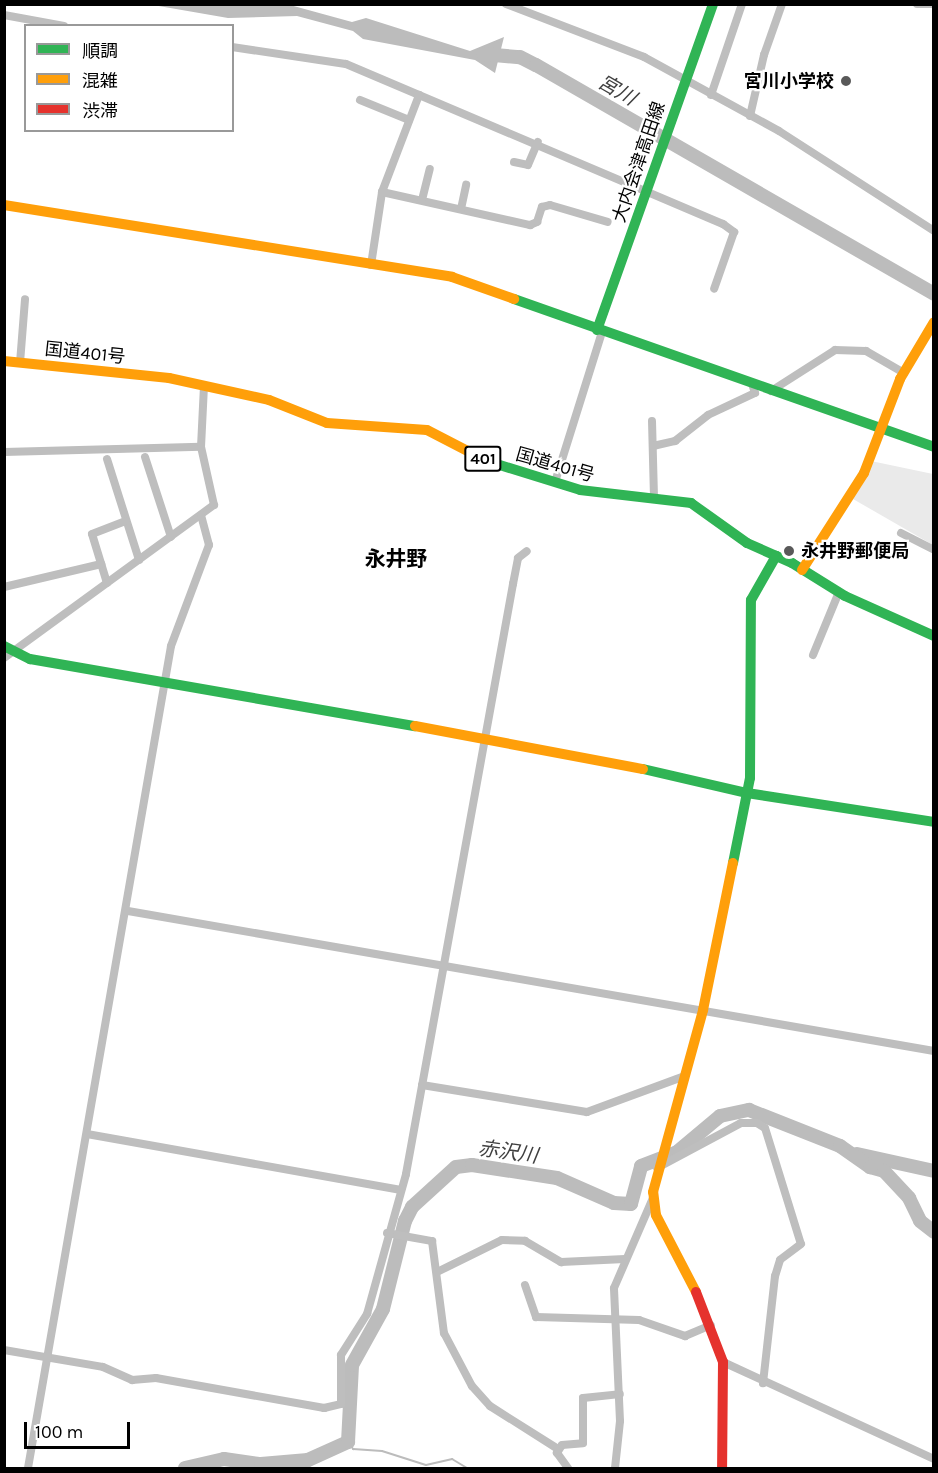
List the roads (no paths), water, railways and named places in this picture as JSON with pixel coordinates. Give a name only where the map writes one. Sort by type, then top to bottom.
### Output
[{"type":"main road","name":"大内会津高田線","points":[[600,331],[684,82],[713,4]]},
{"type":"main road","points":[[4,205],[452,277],[933,447]]},
{"type":"main road","points":[[802,570],[864,473],[904,373],[933,322]]},
{"type":"main road","name":"国道401号","points":[[4,362],[204,385],[281,404],[327,423],[427,430],[496,466],[609,496],[654,497],[691,503],[747,543],[776,556],[839,592],[933,636]]},
{"type":"main road","points":[[722,1468],[723,1362],[711,1325],[659,1223],[653,1198],[657,1168],[681,1077],[704,1010],[747,793],[751,600],[776,556]]},
{"type":"main road","points":[[7,652],[166,684],[598,758],[747,793],[933,822]]},
{"type":"street","points":[[506,4],[633,52],[684,82],[750,116],[933,231]]},
{"type":"street","points":[[711,95],[742,4]]},
{"type":"street","points":[[750,116],[764,55],[782,4]]},
{"type":"street","points":[[917,4],[931,4]]},
{"type":"street","points":[[4,15],[53,24]]},
{"type":"street","points":[[234,47],[346,64],[649,187],[734,232],[714,289]]},
{"type":"street","points":[[371,265],[382,192],[419,95]]},
{"type":"street","points":[[360,100],[409,120]]},
{"type":"street","points":[[514,162],[528,165],[538,142]]},
{"type":"street","points":[[422,200],[430,169]]},
{"type":"street","points":[[461,209],[466,185]]},
{"type":"street","points":[[382,192],[530,225],[537,222],[542,207],[550,205],[608,222]]},
{"type":"street","points":[[20,363],[25,299]]},
{"type":"street","points":[[555,482],[600,331]]},
{"type":"street","points":[[771,391],[835,350],[866,351],[904,373]]},
{"type":"street","points":[[653,446],[675,441],[708,415],[755,393],[752,384]]},
{"type":"street","points":[[7,652],[214,506],[201,447],[204,385]]},
{"type":"street","points":[[652,421],[654,497]]},
{"type":"street","points":[[4,452],[201,447]]},
{"type":"street","points":[[145,457],[171,537]]},
{"type":"street","points":[[107,459],[139,560]]},
{"type":"street","points":[[28,1468],[177,623],[209,545],[201,515]]},
{"type":"street","points":[[107,583],[93,532],[126,520]]},
{"type":"street","points":[[901,533],[933,550]]},
{"type":"street","points":[[4,1350],[103,1367],[118,1377],[156,1378],[336,1409],[341,1404],[341,1355],[367,1314],[387,1233],[401,1190],[446,965],[518,558],[527,551]]},
{"type":"street","points":[[4,587],[101,564]]},
{"type":"street","points":[[813,655],[839,592]]},
{"type":"street","points":[[128,911],[933,1051]]},
{"type":"street","points":[[422,1085],[587,1112],[681,1077]]},
{"type":"street","points":[[657,1168],[741,1123],[757,1123],[765,1128],[801,1244],[780,1260],[775,1276],[763,1383]]},
{"type":"street","points":[[87,1134],[401,1190]]},
{"type":"street","points":[[615,1468],[620,1394],[615,1288],[653,1198]]},
{"type":"street","points":[[387,1233],[432,1241],[444,1334],[472,1386],[490,1406],[558,1449],[584,1443],[583,1398],[620,1394]]},
{"type":"street","points":[[437,1272],[502,1240],[525,1241],[561,1262],[626,1259]]},
{"type":"street","points":[[525,1285],[536,1317],[639,1320],[686,1336],[711,1325]]},
{"type":"street","points":[[723,1362],[763,1383],[933,1459]]},
{"type":"street","points":[[558,1449],[558,1460],[568,1468]]},
{"type":"waterway","name":"宮川","points":[[483,54],[520,57],[536,65],[934,294]]},
{"type":"waterway","name":"赤沢川","points":[[185,1468],[224,1459],[261,1464],[308,1460],[348,1442],[352,1365],[383,1309],[405,1221],[412,1207],[456,1167],[472,1165],[557,1178],[614,1203],[631,1204],[641,1166],[677,1152],[720,1116],[749,1110],[840,1146],[870,1167],[884,1171],[909,1198],[920,1221],[934,1232]]},
{"type":"waterway","points":[[857,1154],[934,1171]]},
{"type":"waterway","points":[[348,1442],[353,1449],[382,1451],[426,1465],[452,1459],[467,1468]]},
{"type":"place","name":"宮川小学校","points":[[846,81]]},
{"type":"place","name":"永井野郵便局","points":[[789,551]]},
{"type":"district","name":"永井野","points":[[396,559]]}]
